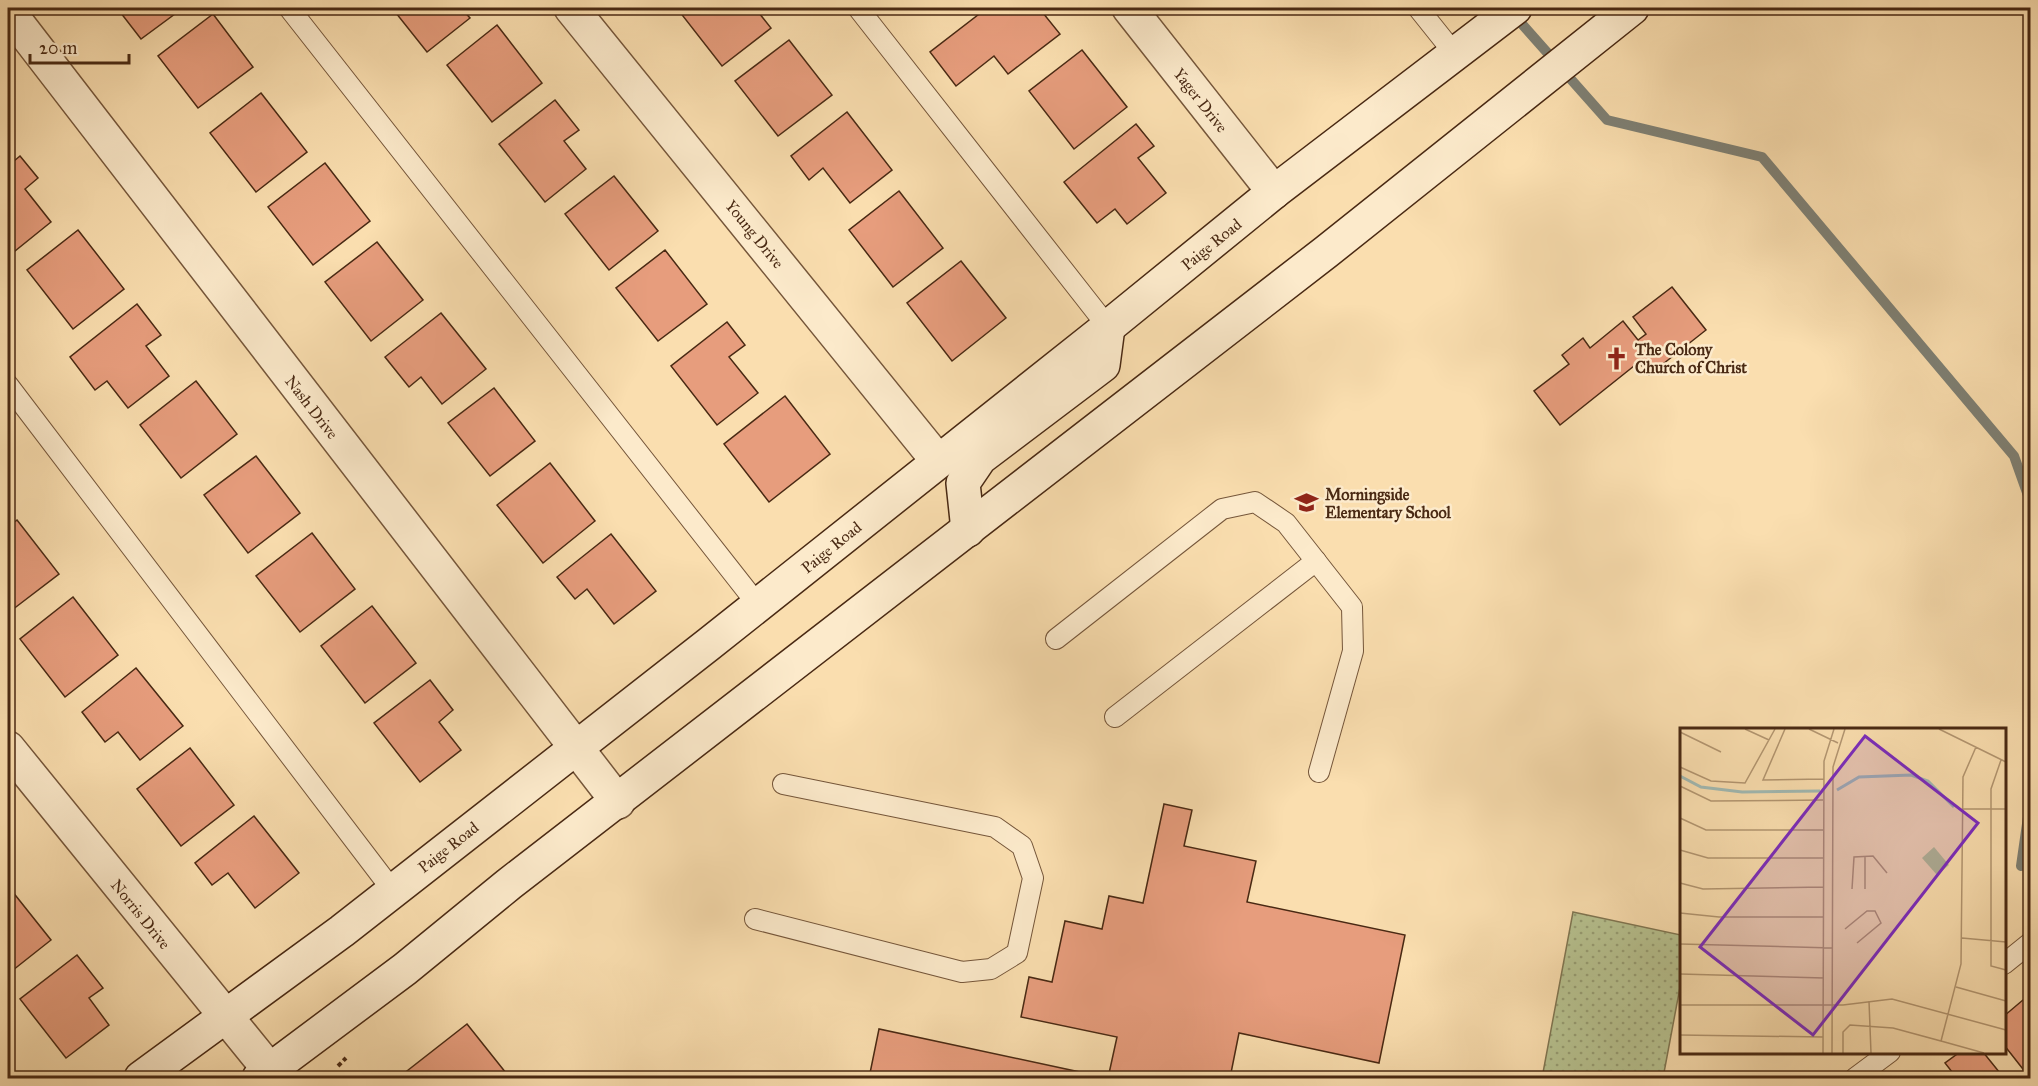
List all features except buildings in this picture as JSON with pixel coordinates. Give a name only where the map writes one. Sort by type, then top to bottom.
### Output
[{"type":"main road","name":"Young Drive","points":[[571,8],[938,461]]},
{"type":"main road","name":"Yager Drive","points":[[1129,8],[1274,192]]},
{"type":"main road","name":"Paige Road","points":[[141,1078],[393,891],[758,605],[1274,192],[1515,8]]},
{"type":"main road","points":[[268,1076],[1368,219],[1632,8]]},
{"type":"main road","name":"Nash Drive","points":[[8,11],[618,802]]},
{"type":"main road","points":[[968,530],[963,483],[980,458],[1103,365],[1108,327]]},
{"type":"main road","name":"Norris Drive","points":[[8,748],[224,1017],[268,1076]]},
{"type":"lane","points":[[289,8],[758,605]]},
{"type":"lane","points":[[858,8],[1108,327]]},
{"type":"lane","points":[[1418,8],[1463,46]]},
{"type":"lane","points":[[8,385],[393,891]]},
{"type":"lane","points":[[1056,639],[1222,509],[1256,502],[1286,523],[1352,607],[1353,651],[1319,772]]},
{"type":"lane","points":[[1115,717],[1316,561]]},
{"type":"lane","points":[[755,919],[962,972],[991,969],[1017,953],[1033,878],[1022,846],[995,827],[783,784]]},
{"type":"lane","points":[[2005,963],[2031,943]]},
{"type":"lane","points":[[1855,1078],[1889,1053]]},
{"type":"green space","points":[[1573,912],[1680,935],[1680,987],[1663,1078],[1542,1078]]},
{"type":"waterway","points":[[1513,14],[1607,120],[1762,157],[2014,456],[2030,501]]},
{"type":"waterway","points":[[2021,866],[2030,803]]},
{"type":"place","name":"The Colony Church of Christ","points":[[1617,358]]},
{"type":"place","name":"Morningside Elementary School","points":[[1307,503]]}]
